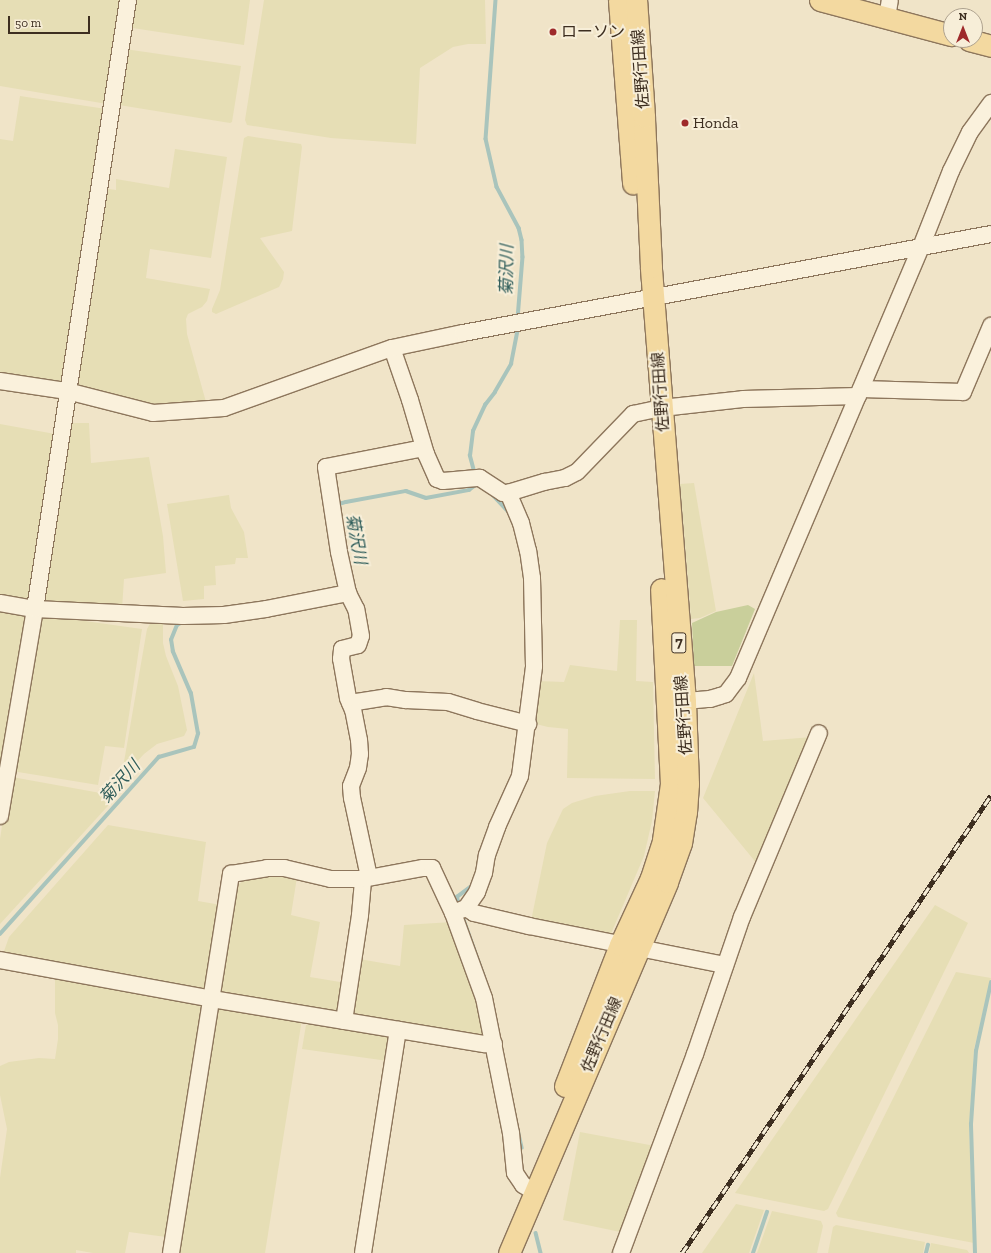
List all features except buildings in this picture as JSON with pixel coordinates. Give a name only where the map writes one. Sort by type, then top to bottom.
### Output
[{"type":"main road","name":"佐野行田線","points":[[495,1253],[529,1188],[630,946],[681,843],[686,812],[688,784],[676,702],[648,298],[619,0]]},
{"type":"main road","name":"佐野行田線","points":[[636,0],[644,116],[648,298]]},
{"type":"main road","points":[[820,0],[888,9],[943,32]]},
{"type":"main road","name":"佐野行田線","points":[[509,1253],[529,1188]]},
{"type":"street","points":[[0,816],[35,609],[67,391],[128,0]]},
{"type":"street","points":[[676,702],[710,699],[726,694],[738,678],[921,247],[951,171],[963,144],[976,122],[991,103]]},
{"type":"street","points":[[0,381],[67,391],[152,413],[224,408],[392,348],[463,333],[991,234]]},
{"type":"street","points":[[392,348],[410,400],[426,454],[437,479],[443,481],[474,478],[503,493],[508,493],[565,478],[577,472],[633,414],[743,398],[859,393],[963,392],[991,326]]},
{"type":"street","points":[[344,1021],[366,878],[351,786],[358,768],[360,754],[341,667],[341,653],[342,649],[346,647],[354,647],[358,645],[361,636],[356,609],[348,593],[335,532],[326,468],[419,449],[424,450],[426,454]]},
{"type":"street","points":[[460,910],[477,892],[497,827],[520,776],[528,724],[534,666],[532,578],[525,535],[508,493]]},
{"type":"street","points":[[0,603],[35,609],[183,616],[224,615],[266,610],[348,593]]},
{"type":"street","points":[[350,703],[386,697],[406,700],[448,702],[476,711],[528,724]]},
{"type":"street","points":[[621,1253],[695,1054],[742,917],[819,733]]},
{"type":"street","points":[[171,1253],[231,874],[267,868],[284,868],[331,878],[366,878],[423,868],[432,868],[460,910],[484,998],[494,1044],[511,1134],[516,1173],[529,1188]]},
{"type":"street","points":[[460,910],[529,926],[725,965]]},
{"type":"street","points":[[0,960],[212,999],[485,1044],[494,1044]]},
{"type":"street","points":[[363,1253],[398,1030]]},
{"type":"shaded area","points":[[0,0],[121,0],[107,104],[0,86]]},
{"type":"shaded area","points":[[130,0],[250,0],[244,45],[126,27]]},
{"type":"shaded area","points":[[264,0],[485,0],[486,44],[468,44],[453,47],[420,68],[416,144],[331,138],[247,125],[245,120]]},
{"type":"shaded area","points":[[125,49],[241,66],[232,122],[230,123],[119,105]]},
{"type":"shaded area","points":[[20,96],[106,109],[64,382],[60,385],[0,375],[0,139],[13,141]]},
{"type":"shaded area","points":[[248,136],[301,144],[302,147],[292,231],[260,238],[284,272],[283,279],[279,287],[216,314],[212,312],[212,309],[220,290],[244,138]]},
{"type":"shaded area","points":[[175,149],[227,157],[211,258],[150,249],[146,278],[210,289],[207,301],[202,307],[188,314],[186,319],[187,334],[206,402],[151,408],[76,389],[102,188],[116,190],[116,179],[169,188]]},
{"type":"shaded area","points":[[67,423],[89,423],[91,463],[149,457],[163,536],[166,573],[124,579],[122,609],[39,602]]},
{"type":"shaded area","points":[[0,424],[55,434],[31,603],[0,599]]},
{"type":"shaded area","points":[[694,483],[716,611],[700,618],[691,619],[680,484]]},
{"type":"shaded area","points":[[229,495],[231,508],[244,532],[248,558],[236,558],[235,564],[215,566],[216,585],[204,586],[204,599],[183,601],[167,504]]},
{"type":"shaded area","points":[[0,606],[29,611],[0,770]]},
{"type":"shaded area","points":[[42,615],[142,629],[124,748],[105,746],[98,785],[18,772],[12,769]]},
{"type":"shaded area","points":[[620,620],[637,620],[636,681],[653,682],[655,779],[567,778],[568,729],[548,727],[532,723],[537,681],[564,682],[570,665],[617,671]]},
{"type":"shaded area","points":[[151,622],[163,622],[163,643],[166,656],[178,686],[187,730],[184,736],[157,744],[144,754],[121,779],[147,629]]},
{"type":"shaded area","points":[[754,673],[763,741],[812,737],[758,865],[703,798]]},
{"type":"shaded area","points":[[12,777],[117,796],[0,924],[0,839],[9,779]]},
{"type":"shaded area","points":[[630,791],[655,791],[652,821],[644,856],[610,936],[531,921],[547,843],[563,809],[572,803],[595,796]]},
{"type":"shaded area","points":[[108,825],[206,842],[198,901],[221,905],[207,991],[3,954],[9,937]]},
{"type":"shaded area","points":[[278,874],[297,877],[291,915],[320,922],[310,977],[346,983],[341,1014],[219,993],[237,886],[246,878]]},
{"type":"shaded area","points":[[935,905],[968,923],[828,1209],[824,1211],[735,1193]]},
{"type":"shaded area","points":[[452,922],[479,999],[487,1038],[351,1015],[359,959],[400,966],[404,925]]},
{"type":"shaded area","points":[[956,972],[991,978],[974,1049],[969,1129],[974,1243],[838,1217],[836,1213]]},
{"type":"shaded area","points":[[55,977],[201,1003],[204,1006],[166,1237],[129,1232],[125,1253],[93,1253],[76,1250],[76,1253],[0,1253],[0,1178],[7,1129],[0,1095],[0,1066],[9,1062],[39,1058],[55,1059],[58,1039],[58,1025],[55,1013]]},
{"type":"shaded area","points":[[221,1005],[302,1019],[265,1253],[177,1253],[217,1008]]},
{"type":"shaded area","points":[[310,1022],[392,1034],[388,1061],[302,1049],[306,1025],[310,1025]]},
{"type":"shaded area","points":[[580,1132],[655,1146],[625,1233],[563,1220]]},
{"type":"shaded area","points":[[736,1204],[764,1210],[749,1253],[702,1253]]},
{"type":"shaded area","points":[[772,1211],[821,1221],[823,1226],[817,1253],[757,1253]]},
{"type":"shaded area","points":[[836,1225],[925,1242],[923,1253],[828,1253],[833,1227]]},
{"type":"shaded area","points":[[931,1243],[967,1250],[969,1253],[929,1253]]},
{"type":"green space","points":[[748,605],[755,609],[732,666],[694,666],[692,623],[716,612]]},
{"type":"waterway","name":"菊沢川","points":[[496,0],[486,139],[497,187],[519,228],[522,240],[523,257],[518,319]]},
{"type":"waterway","name":"菊沢川","points":[[475,475],[470,456],[473,431],[485,405],[495,392],[511,364],[518,327]]},
{"type":"waterway","name":"菊沢川","points":[[338,507],[339,504],[346,502],[406,491],[426,498],[469,490],[477,484]]},
{"type":"waterway","points":[[493,495],[508,511]]},
{"type":"waterway","name":"菊沢川","points":[[0,934],[159,757],[194,747],[198,734],[191,694],[173,652],[171,640],[177,625],[183,622]]},
{"type":"waterway","points":[[459,906],[457,897],[473,885]]},
{"type":"waterway","points":[[462,914],[484,976]]},
{"type":"waterway","points":[[975,1253],[971,1124],[976,1051],[991,983]]},
{"type":"waterway","points":[[518,1130],[522,1148]]},
{"type":"waterway","points":[[753,1253],[767,1212]]},
{"type":"waterway","points":[[536,1233],[541,1253]]},
{"type":"waterway","points":[[926,1253],[928,1245]]},
{"type":"railway","points":[[682,1253],[991,795]]},
{"type":"place","name":"ローソン","points":[[553,32]]},
{"type":"place","name":"Honda","points":[[685,123]]}]
